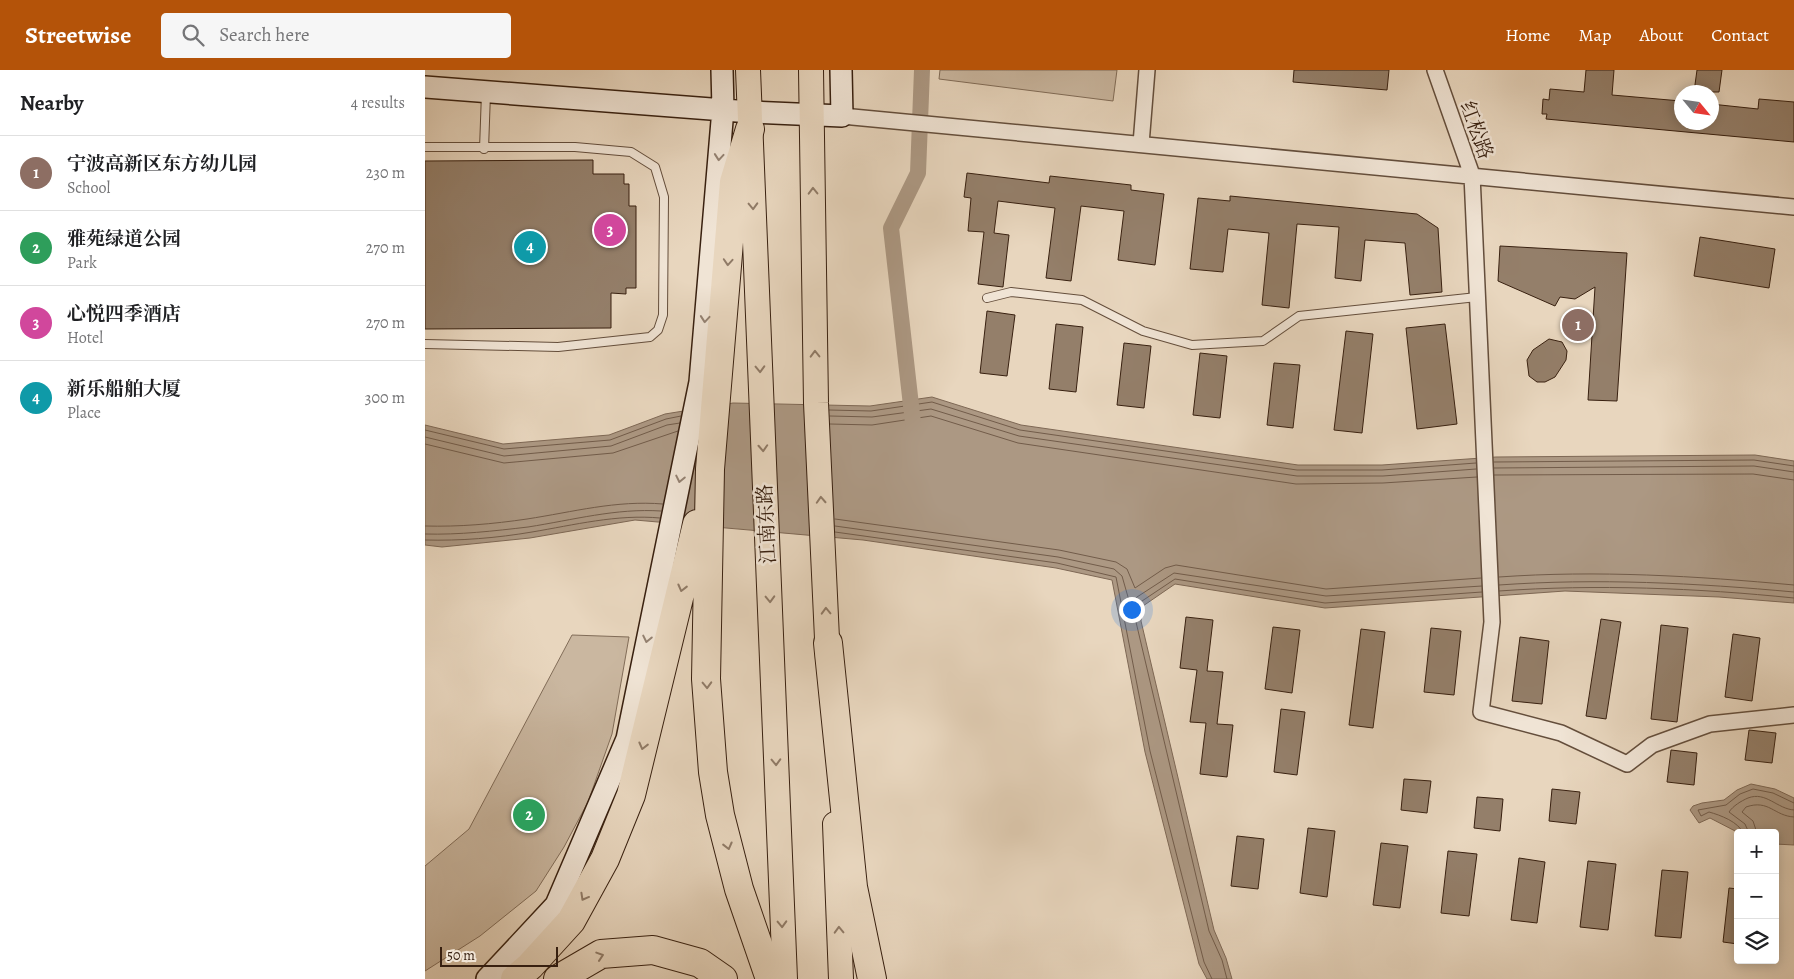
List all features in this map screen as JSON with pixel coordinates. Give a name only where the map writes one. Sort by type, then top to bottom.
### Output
[{"type":"highway","points":[[515,979],[530,966],[571,920],[605,859],[631,795],[701,542],[710,469],[735,182],[750,120]]},
{"type":"highway","points":[[701,542],[707,636],[708,725],[720,815],[739,888],[770,979]]},
{"type":"highway","points":[[828,643],[853,887],[872,979]]},
{"type":"highway","points":[[558,979],[601,954],[653,950],[700,963],[723,979]]},
{"type":"main road","points":[[487,979],[556,905],[627,739],[700,382],[723,109],[722,70]]},
{"type":"main road","name":"江南东路","points":[[748,70],[785,979]]},
{"type":"main road","points":[[811,70],[816,402],[824,548],[841,979]]},
{"type":"main road","points":[[425,87],[723,109],[750,120],[812,113],[842,116],[841,70]]},
{"type":"street","points":[[1141,144],[1147,70]]},
{"type":"street","name":"红松路","points":[[1435,70],[1472,175],[1491,622],[1481,712],[1561,733],[1627,764],[1652,745],[1710,724],[1794,715]]},
{"type":"street","points":[[842,116],[1794,207]]},
{"type":"lane","points":[[484,149],[486,91]]},
{"type":"lane","points":[[425,147],[484,149],[575,147],[631,152],[655,167],[664,197],[663,316],[657,330],[650,337],[557,347],[425,344]]},
{"type":"lane","points":[[987,298],[1011,292],[1082,300],[1143,331],[1192,345],[1263,341],[1299,316],[1477,296]]},
{"type":"shaded area","points":[[940,70],[1117,70],[1113,101],[939,79]]},
{"type":"shaded area","points":[[572,635],[629,637],[612,734],[588,802],[564,847],[536,891],[480,936],[425,971],[425,866],[469,829]]},
{"type":"water","points":[[932,397],[1021,425],[1298,465],[1382,465],[1496,457],[1755,455],[1794,461],[1794,603],[1719,597],[1565,591],[1325,608],[1175,584],[1143,606],[1141,621],[1214,930],[1226,958],[1232,979],[1207,979],[1199,964],[1145,752],[1112,580],[1056,568],[863,540],[635,520],[530,538],[442,547],[425,545],[425,425],[503,444],[609,435],[665,414],[733,403],[870,406]]},
{"type":"water","points":[[1751,784],[1775,789],[1794,798],[1794,845],[1779,844],[1779,829],[1734,830],[1710,818],[1699,823],[1690,810],[1693,806],[1702,803],[1724,800],[1737,790]]},
{"type":"building","points":[[1294,70],[1389,70],[1387,90],[1293,82]]},
{"type":"building","points":[[1586,70],[1614,70],[1612,95],[1674,100],[1674,130],[1719,130],[1719,105],[1758,109],[1759,99],[1794,102],[1794,142],[1546,119],[1547,114],[1542,114],[1543,99],[1549,100],[1550,89],[1584,92]]},
{"type":"building","points":[[1697,70],[1722,70],[1719,92],[1719,85],[1695,85]]},
{"type":"building","points":[[593,160],[593,174],[624,174],[624,184],[629,184],[629,206],[636,206],[636,288],[626,288],[626,294],[611,293],[611,328],[425,329],[425,161]]},
{"type":"building","points":[[967,173],[1049,183],[1050,176],[1131,185],[1131,190],[1164,194],[1155,265],[1118,260],[1124,211],[1081,206],[1071,281],[1046,278],[1055,208],[998,201],[994,233],[1009,235],[1003,287],[978,284],[984,232],[968,231],[971,198],[964,197]]},
{"type":"building","points":[[1230,196],[1417,214],[1438,228],[1442,292],[1410,295],[1405,243],[1365,240],[1361,281],[1335,278],[1339,227],[1297,224],[1289,308],[1262,305],[1269,233],[1228,229],[1223,272],[1190,269],[1198,198],[1230,201]]},
{"type":"building","points":[[1700,237],[1775,249],[1769,288],[1694,276]]},
{"type":"building","points":[[1500,246],[1627,253],[1617,401],[1588,400],[1595,287],[1575,299],[1560,297],[1555,306],[1498,281]]},
{"type":"building","points":[[987,311],[1015,315],[1007,376],[980,373]]},
{"type":"building","points":[[1056,324],[1083,327],[1076,392],[1049,389]]},
{"type":"building","points":[[1445,324],[1457,424],[1417,429],[1406,328]]},
{"type":"building","points":[[1346,331],[1373,334],[1362,433],[1334,430]]},
{"type":"building","points":[[1549,339],[1562,342],[1567,351],[1566,360],[1555,377],[1545,382],[1537,382],[1529,376],[1527,360],[1533,350]]},
{"type":"building","points":[[1124,343],[1151,346],[1144,408],[1117,405]]},
{"type":"building","points":[[1200,353],[1227,356],[1220,418],[1193,415]]},
{"type":"building","points":[[1274,363],[1300,365],[1293,428],[1267,425]]},
{"type":"building","points":[[1186,617],[1213,620],[1207,671],[1223,672],[1217,724],[1233,725],[1227,777],[1200,774],[1206,723],[1190,722],[1197,670],[1180,668]]},
{"type":"building","points":[[1601,619],[1621,622],[1606,719],[1586,716]]},
{"type":"building","points":[[1661,625],[1688,628],[1677,722],[1651,719]]},
{"type":"building","points":[[1273,627],[1300,630],[1292,693],[1265,689]]},
{"type":"building","points":[[1431,628],[1461,631],[1454,695],[1424,692]]},
{"type":"building","points":[[1361,629],[1385,632],[1373,728],[1349,725]]},
{"type":"building","points":[[1733,634],[1760,638],[1752,701],[1725,697]]},
{"type":"building","points":[[1520,637],[1549,641],[1542,704],[1512,701]]},
{"type":"building","points":[[1281,709],[1305,712],[1297,775],[1274,772]]},
{"type":"building","points":[[1749,730],[1776,733],[1772,763],[1745,760]]},
{"type":"building","points":[[1671,750],[1697,753],[1694,785],[1667,782]]},
{"type":"building","points":[[1404,779],[1431,781],[1427,813],[1401,810]]},
{"type":"building","points":[[1552,789],[1580,792],[1576,824],[1549,821]]},
{"type":"building","points":[[1477,797],[1503,799],[1500,831],[1474,828]]},
{"type":"building","points":[[1308,828],[1335,831],[1327,897],[1300,893]]},
{"type":"building","points":[[1237,836],[1264,839],[1258,889],[1231,886]]},
{"type":"building","points":[[1381,843],[1408,846],[1400,908],[1373,905]]},
{"type":"building","points":[[1448,851],[1477,854],[1469,916],[1441,913]]},
{"type":"building","points":[[1519,858],[1545,862],[1537,923],[1511,920]]},
{"type":"building","points":[[1588,861],[1616,864],[1608,930],[1580,927]]},
{"type":"building","points":[[1662,870],[1688,872],[1681,938],[1655,936]]},
{"type":"building","points":[[1729,888],[1734,889],[1734,943],[1723,942]]},
{"type":"waterway","points":[[913,423],[891,228],[918,173],[922,70]]},
{"type":"place","name":"心悦四季酒店","points":[[610,230]]},
{"type":"place","name":"新乐船舶大厦","points":[[530,247]]},
{"type":"place","name":"宁波高新区东方幼儿园","points":[[1578,325]]},
{"type":"place","name":"雅苑绿道公园","points":[[529,815]]}]
